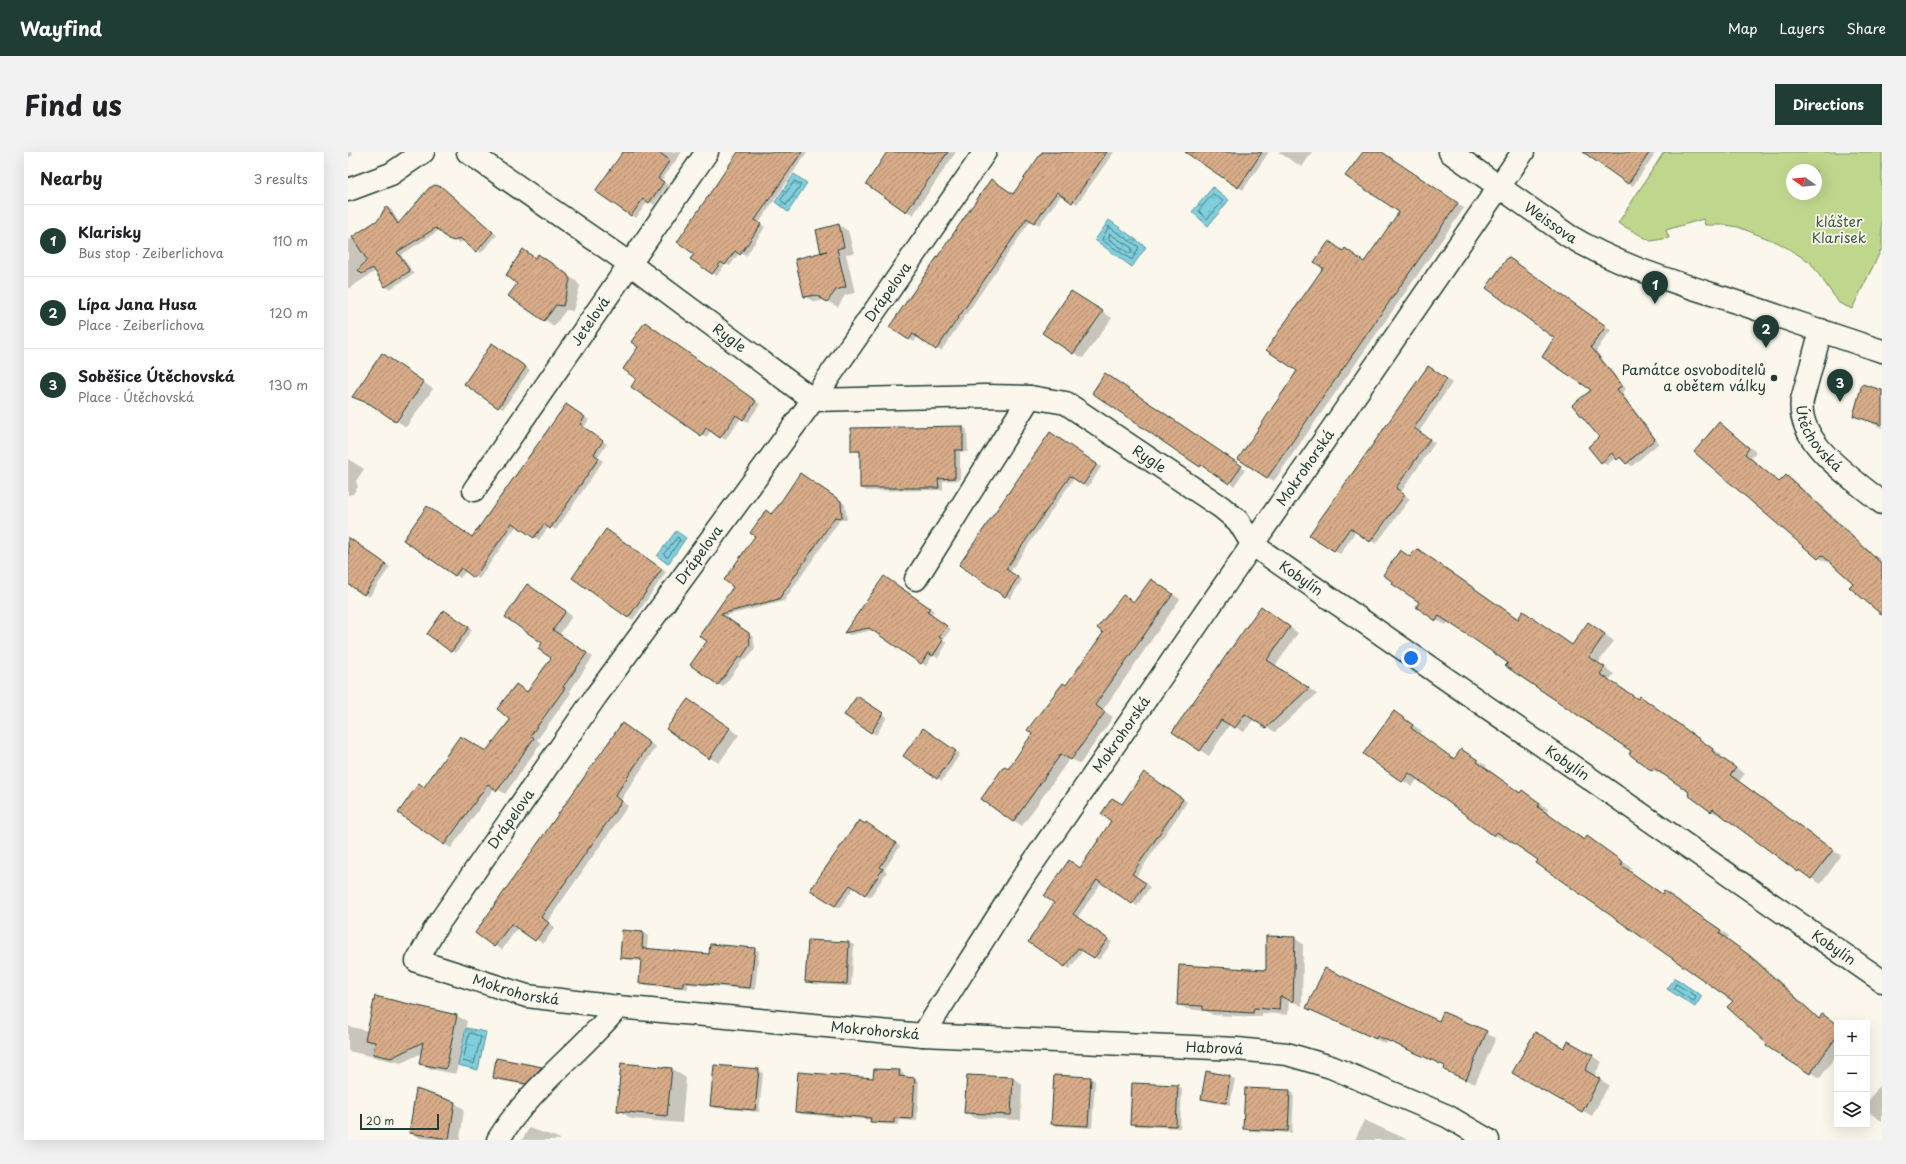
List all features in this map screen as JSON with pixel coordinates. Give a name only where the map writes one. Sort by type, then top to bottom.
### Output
[{"type":"street","points":[[348,190],[391,174],[423,152]]},
{"type":"street","name":"Rygle","points":[[468,152],[630,264],[813,400],[985,396],[1030,397],[1066,403],[1221,507],[1238,521],[1253,545]]},
{"type":"street","name":"Jetelová","points":[[474,490],[708,152]]},
{"type":"street","name":"Drápelova","points":[[417,961],[436,927],[596,696],[813,400],[985,152]]},
{"type":"street","name":"Weissova","points":[[1450,152],[1569,236],[1590,249],[1661,276],[1882,350]]},
{"type":"street","name":"Mokrohorská","points":[[417,961],[504,990],[527,996],[618,1007],[923,1035],[1019,883],[1501,187],[1523,152]]},
{"type":"street","name":"Útěchovská","points":[[1821,330],[1802,400],[1801,407],[1803,423],[1817,447],[1882,503]]},
{"type":"street","points":[[916,579],[1030,397]]},
{"type":"street","name":"Kobylín","points":[[1253,545],[1882,981]]},
{"type":"street","points":[[498,1140],[511,1118],[539,1085],[594,1034],[618,1007]]},
{"type":"street","name":"Habrová","points":[[923,1035],[1237,1049],[1288,1054],[1331,1067],[1447,1116],[1488,1140]]},
{"type":"green space","name":"klášter Klarisek","points":[[1664,152],[1882,152],[1882,248],[1852,309],[1839,303],[1810,262],[1779,243],[1738,227],[1726,225],[1705,225],[1703,219],[1666,230],[1669,238],[1651,241],[1618,223]]},
{"type":"water","points":[[794,174],[807,183],[788,212],[775,202]]},
{"type":"water","points":[[1213,187],[1229,200],[1208,226],[1192,212]]},
{"type":"water","points":[[1109,220],[1146,247],[1132,267],[1095,240]]},
{"type":"water","points":[[676,531],[686,538],[668,564],[657,556]]},
{"type":"water","points":[[1675,978],[1702,996],[1695,1007],[1667,989]]},
{"type":"water","points":[[466,1028],[486,1032],[478,1070],[458,1065]]},
{"type":"building","points":[[623,152],[658,152],[670,160],[658,178],[664,182],[649,203],[643,199],[631,216],[595,191]]},
{"type":"building","points":[[738,152],[802,152],[755,220],[761,224],[740,255],[735,251],[725,265],[721,262],[712,274],[690,259],[694,254],[677,242]]},
{"type":"building","points":[[887,152],[948,152],[906,212],[866,184]]},
{"type":"building","points":[[1042,152],[1107,152],[1072,203],[1057,192],[1034,223],[1027,218],[936,350],[913,334],[909,340],[889,327],[991,179],[1013,194]]},
{"type":"building","points":[[1185,152],[1262,152],[1238,188]]},
{"type":"building","points":[[1363,152],[1382,152],[1458,203],[1267,478],[1238,459],[1297,371],[1266,350],[1323,268],[1314,262],[1329,241],[1343,251],[1345,248],[1364,262],[1399,212],[1345,176]]},
{"type":"building","points":[[1583,152],[1650,152],[1628,184]]},
{"type":"building","points":[[435,185],[442,187],[493,232],[476,252],[460,238],[454,241],[448,239],[436,228],[397,252],[410,271],[385,287],[373,268],[362,274],[358,270],[367,260],[352,237],[379,219],[386,206],[398,224],[429,188]]},
{"type":"building","points":[[839,224],[844,247],[837,249],[846,287],[836,290],[827,302],[816,295],[804,297],[795,259],[821,253],[816,230]]},
{"type":"building","points":[[523,249],[535,258],[538,254],[567,274],[570,280],[563,306],[556,305],[544,321],[508,296],[517,284],[506,275]]},
{"type":"building","points":[[1508,257],[1606,326],[1591,347],[1622,386],[1617,389],[1655,439],[1626,464],[1620,457],[1617,460],[1612,453],[1601,463],[1588,447],[1599,437],[1572,405],[1591,390],[1542,357],[1554,338],[1486,288]]},
{"type":"building","points":[[1071,291],[1103,311],[1073,354],[1042,333]]},
{"type":"building","points":[[645,322],[756,401],[743,420],[736,415],[720,438],[706,428],[701,436],[631,387],[636,379],[623,369],[638,347],[631,342]]},
{"type":"building","points":[[492,343],[526,367],[498,408],[464,384]]},
{"type":"building","points":[[382,353],[424,382],[396,422],[370,404],[352,397]]},
{"type":"building","points":[[1428,366],[1447,379],[1414,428],[1430,439],[1396,488],[1405,495],[1370,542],[1350,528],[1334,551],[1309,535]]},
{"type":"building","points":[[1105,373],[1242,466],[1229,484],[1201,465],[1200,467],[1092,393]]},
{"type":"building","points":[[1862,384],[1882,390],[1882,425],[1853,416]]},
{"type":"building","points":[[566,404],[585,417],[580,424],[603,441],[594,454],[599,458],[550,529],[544,524],[534,538],[512,523],[474,578],[461,568],[455,576],[403,540],[427,506],[472,537]]},
{"type":"building","points":[[1719,422],[1749,448],[1745,454],[1779,482],[1786,475],[1882,564],[1882,615],[1849,587],[1853,583],[1822,555],[1818,559],[1694,452]]},
{"type":"building","points":[[963,426],[963,450],[955,450],[955,478],[938,479],[939,488],[860,488],[860,451],[851,451],[851,428]]},
{"type":"building","points":[[1050,432],[1097,464],[1083,485],[1070,476],[1006,569],[1018,577],[1005,597],[959,565]]},
{"type":"building","points":[[800,473],[841,501],[842,518],[835,517],[779,599],[721,614],[749,633],[750,645],[742,657],[738,658],[718,685],[690,665],[707,641],[699,636],[733,587],[724,580],[755,536],[750,533],[766,510],[771,514],[778,506]]},
{"type":"building","points":[[606,529],[662,569],[628,618],[572,578]]},
{"type":"building","points":[[348,537],[386,564],[364,595],[348,584]]},
{"type":"building","points":[[1418,549],[1518,619],[1523,611],[1572,645],[1588,622],[1605,634],[1589,657],[1605,667],[1600,674],[1638,699],[1640,696],[1713,749],[1712,751],[1736,768],[1730,775],[1833,850],[1811,879],[1799,870],[1798,872],[1713,809],[1711,812],[1688,795],[1689,792],[1654,768],[1652,771],[1629,754],[1631,751],[1505,666],[1508,663],[1478,642],[1439,616],[1436,621],[1416,607],[1419,602],[1392,584],[1393,582],[1383,575],[1400,550],[1410,557],[1415,550]]},
{"type":"building","points":[[884,576],[930,608],[927,612],[947,626],[939,637],[943,640],[933,656],[928,653],[921,664],[869,628],[844,633]]},
{"type":"building","points":[[1151,579],[1173,594],[1095,705],[1105,712],[1071,760],[1061,754],[1013,822],[981,799],[1004,766],[1008,769],[1032,734],[1027,730],[1063,683],[1066,685],[1103,633],[1097,628],[1123,595],[1134,602]]},
{"type":"building","points":[[527,584],[566,611],[553,630],[587,653],[563,687],[565,688],[531,735],[534,738],[497,791],[488,784],[444,845],[398,813],[419,783],[424,787],[460,736],[486,751],[510,720],[497,709],[516,684],[527,692],[551,658],[538,649],[542,643],[505,617]]},
{"type":"building","points":[[1261,606],[1290,627],[1267,660],[1309,688],[1266,728],[1245,714],[1235,728],[1221,720],[1200,751],[1172,732]]},
{"type":"building","points":[[444,610],[469,627],[451,652],[427,634]]},
{"type":"building","points":[[857,696],[883,713],[871,733],[844,715]]},
{"type":"building","points":[[688,699],[730,728],[709,759],[666,729]]},
{"type":"building","points":[[1394,711],[1413,725],[1411,728],[1454,759],[1461,749],[1478,760],[1477,762],[1520,793],[1522,790],[1540,803],[1538,807],[1584,840],[1587,836],[1623,862],[1621,865],[1662,894],[1664,891],[1721,930],[1719,933],[1749,955],[1819,1019],[1822,1014],[1834,1022],[1834,1040],[1810,1074],[1766,1046],[1767,1044],[1727,1007],[1733,1001],[1536,863],[1538,860],[1497,832],[1494,836],[1409,773],[1402,782],[1363,754]]},
{"type":"building","points":[[622,723],[650,743],[615,796],[622,801],[541,917],[549,923],[535,941],[511,924],[494,947],[475,933]]},
{"type":"building","points":[[923,728],[956,751],[937,779],[903,756]]},
{"type":"building","points":[[1144,772],[1183,799],[1132,874],[1146,883],[1132,904],[1097,880],[1073,914],[1108,939],[1094,958],[1078,948],[1065,967],[1028,942],[1054,903],[1044,896],[1069,860],[1080,868],[1111,821],[1101,814],[1112,798],[1122,804]]},
{"type":"building","points":[[859,820],[865,824],[866,822],[896,843],[880,867],[883,869],[865,895],[850,885],[835,906],[810,890]]},
{"type":"building","points":[[622,930],[643,932],[642,948],[709,954],[710,944],[755,948],[750,988],[683,982],[683,987],[639,983],[641,959],[620,958]]},
{"type":"building","points":[[1266,936],[1295,937],[1293,1002],[1280,996],[1279,1010],[1254,1008],[1253,1013],[1203,1010],[1203,1006],[1177,1005],[1179,965],[1266,970]]},
{"type":"building","points":[[808,940],[849,942],[847,984],[805,982]]},
{"type":"building","points":[[1325,968],[1439,1021],[1443,1012],[1487,1031],[1466,1080],[1444,1070],[1445,1066],[1377,1036],[1376,1039],[1306,1008]]},
{"type":"building","points":[[375,996],[457,1015],[446,1069],[419,1064],[423,1042],[391,1058],[373,1054],[375,1042],[365,1040]]},
{"type":"building","points":[[1535,1032],[1564,1048],[1568,1041],[1593,1055],[1585,1070],[1600,1079],[1582,1112],[1512,1073]]},
{"type":"building","points":[[496,1058],[542,1067],[526,1084],[493,1078]]},
{"type":"building","points":[[621,1063],[672,1068],[667,1116],[617,1111]]},
{"type":"building","points":[[714,1065],[759,1069],[755,1110],[710,1106]]},
{"type":"building","points":[[874,1069],[900,1070],[899,1076],[915,1078],[912,1119],[894,1118],[894,1123],[870,1122],[871,1118],[795,1112],[798,1072],[873,1078]]},
{"type":"building","points":[[1206,1071],[1230,1076],[1226,1103],[1201,1099]]},
{"type":"building","points":[[967,1075],[1013,1077],[1011,1115],[964,1113]]},
{"type":"building","points":[[1054,1075],[1091,1077],[1088,1126],[1051,1124]]},
{"type":"building","points":[[1132,1083],[1178,1085],[1176,1126],[1130,1124]]},
{"type":"building","points":[[1245,1088],[1290,1090],[1288,1131],[1243,1129]]},
{"type":"building","points":[[416,1089],[455,1102],[449,1139],[409,1133]]},
{"type":"place","name":"Klarisky","points":[[1655,304]]},
{"type":"place","name":"Lípa Jana Husa","points":[[1766,348]]},
{"type":"place","name":"Památce osvoboditelů a obětem války","points":[[1774,378]]},
{"type":"place","name":"Soběšice Útěchovská","points":[[1840,402]]}]
